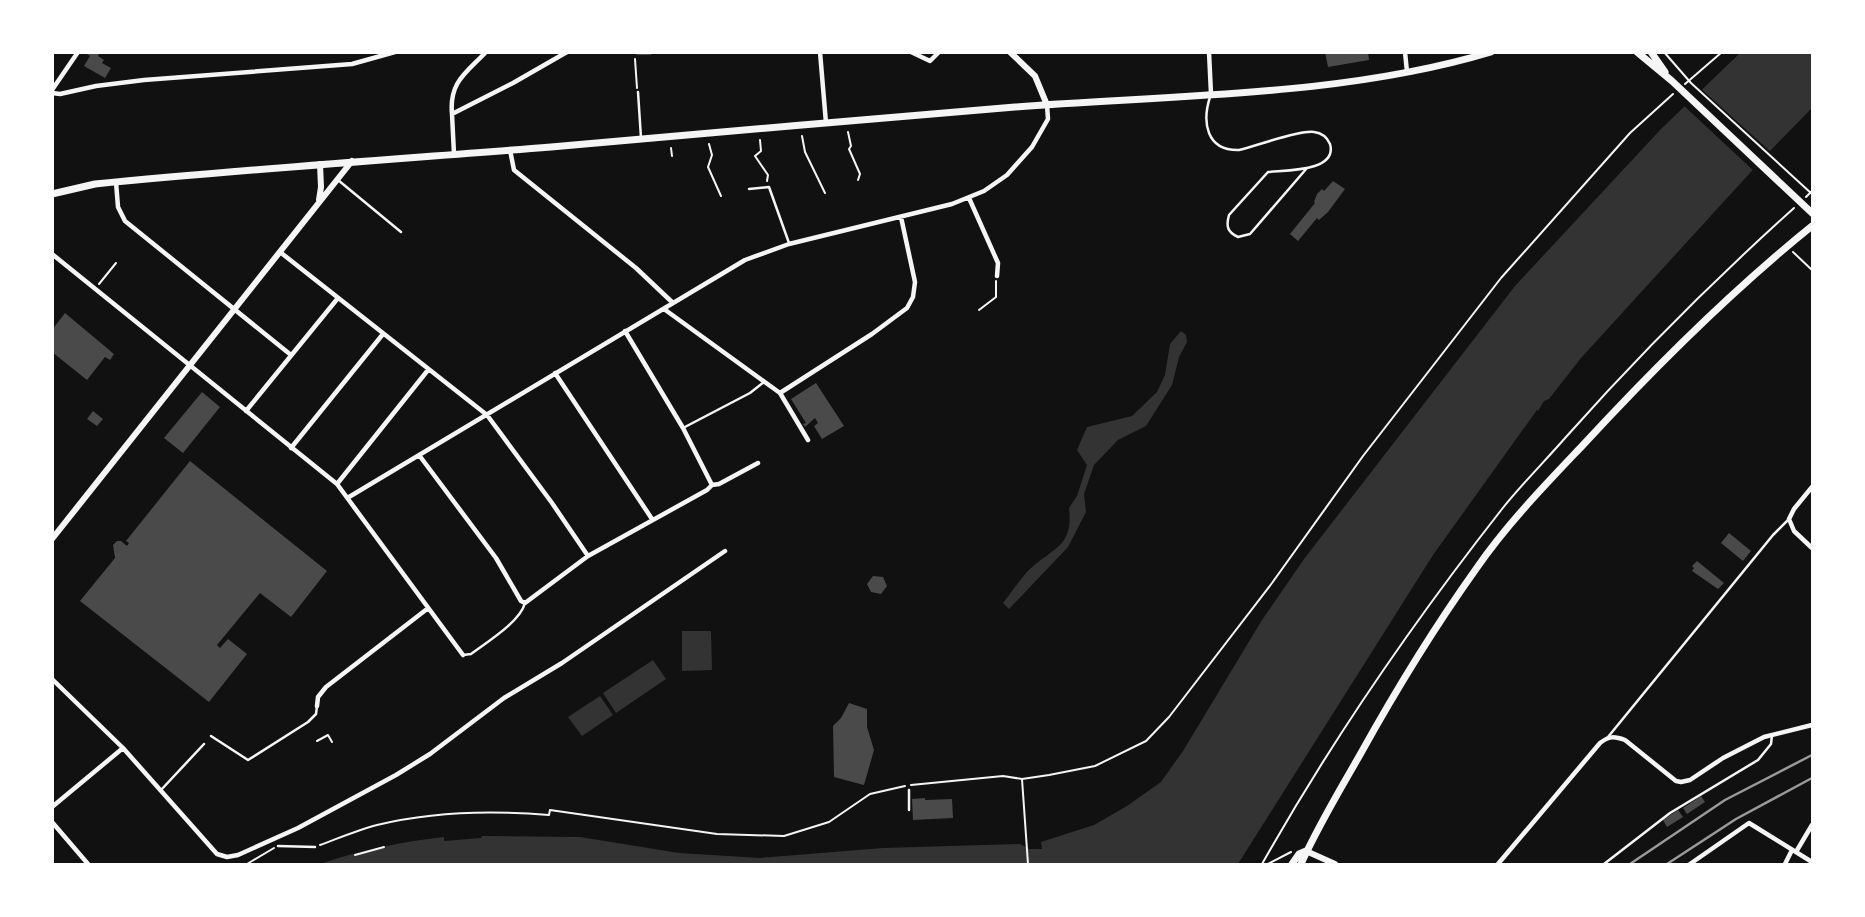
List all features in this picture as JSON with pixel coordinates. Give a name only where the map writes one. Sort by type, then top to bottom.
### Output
[{"type":"main road","points":[[52,194],[117,182],[352,161],[1311,86],[1407,72],[1491,52]]},
{"type":"main road","points":[[1637,52],[1672,81],[1812,213]]},
{"type":"main road","points":[[1651,52],[1672,81]]},
{"type":"main road","points":[[1292,864],[1303,852],[1398,689],[1477,567],[1533,499],[1637,386],[1787,246],[1812,226]]},
{"type":"main road","points":[[1301,864],[1303,852]]},
{"type":"street","points":[[78,52],[52,91],[60,94],[133,82],[352,64],[395,52]]},
{"type":"street","points":[[454,154],[451,101],[456,85],[486,52]]},
{"type":"street","points":[[452,114],[567,52]]},
{"type":"street","points":[[636,52],[651,52]]},
{"type":"street","points":[[821,52],[826,123]]},
{"type":"street","points":[[911,52],[930,61],[939,52]]},
{"type":"street","points":[[349,497],[736,265],[789,244],[969,198],[996,185],[1028,152],[1046,125],[1048,116],[1047,105],[1035,76],[1010,52]]},
{"type":"street","points":[[1209,52],[1211,94]]},
{"type":"street","points":[[1405,52],[1407,72]]},
{"type":"street","points":[[510,150],[514,170],[636,268],[673,303]]},
{"type":"street","points":[[52,539],[352,161]]},
{"type":"street","points":[[318,203],[321,187],[320,164]]},
{"type":"street","points":[[117,182],[118,207],[125,220],[291,355]]},
{"type":"street","points":[[969,198],[998,263],[997,276]]},
{"type":"street","points":[[780,393],[873,334],[907,308],[913,297],[915,282],[901,217]]},
{"type":"street","points":[[279,252],[487,415],[588,556]]},
{"type":"street","points":[[52,254],[337,484],[463,655]]},
{"type":"street","points":[[246,411],[338,298]]},
{"type":"street","points":[[664,309],[780,393],[808,440]]},
{"type":"street","points":[[625,331],[683,428],[712,485]]},
{"type":"street","points":[[291,448],[383,334]]},
{"type":"street","points":[[337,484],[428,370]]},
{"type":"street","points":[[555,373],[652,519]]},
{"type":"street","points":[[419,455],[487,545],[522,601],[526,603],[588,556],[712,485],[719,484],[758,463]]},
{"type":"street","points":[[1812,487],[1789,519],[1794,531],[1812,548]]},
{"type":"street","points":[[52,679],[123,748],[217,855],[238,855],[298,828],[397,775],[430,754],[504,698],[562,663],[724,551]]},
{"type":"street","points":[[317,706],[318,697],[326,687],[427,609]]},
{"type":"street","points":[[1498,864],[1607,737],[1616,736],[1625,740],[1676,781],[1681,782],[1772,734],[1812,726]]},
{"type":"street","points":[[52,807],[123,748]]},
{"type":"street","points":[[52,822],[88,864]]},
{"type":"street","points":[[1690,864],[1746,824],[1757,826],[1812,862]]},
{"type":"street","points":[[1786,864],[1812,825]]},
{"type":"street","points":[[1303,852],[1335,864]]},
{"type":"lane","points":[[638,92],[641,138]]},
{"type":"lane","points":[[1211,94],[1206,108],[1206,124],[1215,143],[1228,150],[1239,150],[1311,131],[1323,134],[1329,141],[1331,150],[1327,160],[1319,166],[1268,172],[1229,215],[1227,224],[1231,234],[1238,237],[1250,234],[1307,168]]},
{"type":"lane","points":[[338,180],[401,232]]},
{"type":"lane","points":[[749,189],[767,185],[789,244]]},
{"type":"lane","points":[[683,428],[750,394],[764,382]]},
{"type":"lane","points":[[1607,737],[1789,519]]},
{"type":"lane","points":[[463,655],[471,654],[517,618],[526,603]]},
{"type":"lane","points":[[211,736],[248,760],[308,722],[317,711],[317,706]]},
{"type":"lane","points":[[1604,864],[1670,813],[1758,760],[1771,744],[1772,734]]},
{"type":"lane","points":[[161,790],[204,744]]},
{"type":"lane","points":[[909,790],[909,810]]},
{"type":"lane","points":[[278,846],[314,847]]},
{"type":"path","points":[[636,52],[638,92]]},
{"type":"path","points":[[1262,864],[1320,765],[1364,699],[1433,600],[1504,507],[1620,376],[1739,257],[1812,192],[1680,72],[1664,52]]},
{"type":"path","points":[[1685,84],[1722,52]]},
{"type":"path","points":[[314,847],[373,826],[453,812],[501,811],[549,815],[550,810],[717,834],[784,836],[829,822],[870,794],[903,786],[1003,776],[1023,779],[1095,766],[1146,741],[1169,717],[1272,583],[1363,456],[1493,288],[1630,133],[1676,92]]},
{"type":"path","points":[[848,132],[851,146],[849,149],[860,174],[858,180]]},
{"type":"path","points":[[802,136],[805,152],[825,193]]},
{"type":"path","points":[[760,140],[761,151],[755,156],[768,175],[767,185]]},
{"type":"path","points":[[709,144],[712,155],[708,167],[721,196]]},
{"type":"path","points":[[671,148],[672,156]]},
{"type":"path","points":[[1787,246],[1811,270]]},
{"type":"path","points":[[96,289],[116,263]]},
{"type":"path","points":[[979,310],[996,297],[997,276]]},
{"type":"path","points":[[317,741],[328,735],[332,742]]},
{"type":"path","points":[[1023,779],[1028,864]]},
{"type":"path","points":[[247,864],[278,846]]},
{"type":"path","points":[[355,855],[384,847]]},
{"type":"path","points":[[1268,864],[1290,852],[1303,852]]},
{"type":"shaded area","points":[[1740,53],[1812,53],[1812,108],[1581,358],[1537,410],[1433,555],[1238,864],[320,864],[397,844],[444,837],[444,841],[482,836],[580,837],[679,853],[760,858],[883,848],[1020,844],[1029,849],[1042,849],[1041,842],[1094,825],[1161,782],[1183,751],[1262,620],[1304,559],[1515,286],[1661,129]]},
{"type":"shaded area","points":[[1181,331],[1186,335],[1187,342],[1179,357],[1172,385],[1146,426],[1118,440],[1094,465],[1084,494],[1086,512],[1068,547],[1009,609],[1003,603],[1027,572],[1058,546],[1068,532],[1069,508],[1077,496],[1087,465],[1077,450],[1087,427],[1132,416],[1157,392],[1165,375],[1170,344]]},
{"type":"shaded area","points":[[682,631],[711,631],[712,670],[682,671]]},
{"type":"shaded area","points":[[653,660],[666,679],[616,713],[603,693]]},
{"type":"shaded area","points":[[600,696],[613,715],[582,736],[568,717]]},
{"type":"pier","points":[[1699,87],[1772,153],[1756,173],[1682,104]]},
{"type":"building","points":[[100,52],[98,56],[104,60],[102,63],[111,68],[105,78],[84,66],[90,56],[87,54]]},
{"type":"building","points":[[1325,52],[1368,52],[1369,60],[1328,67]]},
{"type":"building","points":[[1333,181],[1345,189],[1328,212],[1319,220],[1317,218],[1298,241],[1290,234],[1315,203],[1317,194]]},
{"type":"building","points":[[65,313],[114,354],[110,360],[105,357],[87,380],[52,352],[52,330]]},
{"type":"building","points":[[816,383],[844,426],[822,439],[814,426],[818,423],[815,418],[805,427],[803,424],[806,423],[791,399]]},
{"type":"building","points":[[202,392],[220,407],[183,453],[164,438]]},
{"type":"building","points":[[93,411],[103,419],[97,426],[87,419]]},
{"type":"building","points":[[190,461],[327,571],[291,617],[260,593],[217,645],[220,648],[228,639],[247,654],[209,702],[80,601],[115,558],[113,545],[121,541],[127,546],[129,543],[126,541]]},
{"type":"building","points":[[1729,533],[1751,551],[1743,561],[1721,543]]},
{"type":"building","points":[[1697,561],[1724,583],[1718,589],[1692,571],[1692,566]]},
{"type":"building","points":[[873,576],[883,577],[887,586],[881,594],[871,592],[867,584]]},
{"type":"building","points":[[849,703],[867,709],[867,727],[874,750],[864,785],[834,777],[833,726]]},
{"type":"building","points":[[1701,796],[1705,802],[1687,814],[1683,808]]},
{"type":"building","points":[[912,799],[952,799],[953,818],[913,820]]},
{"type":"building","points":[[1678,810],[1683,817],[1667,827],[1663,820]]},
{"type":"railway","points":[[1630,864],[1725,800],[1812,755]]},
{"type":"railway","points":[[1667,864],[1736,819],[1812,778]]}]
